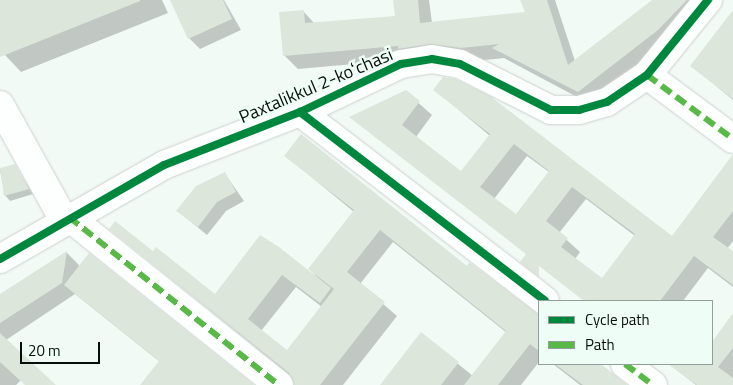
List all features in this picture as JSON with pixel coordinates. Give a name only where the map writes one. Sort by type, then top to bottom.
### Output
[{"type":"street","name":"Paxtalikkul 2-koʻchasi","points":[[0,259],[164,165],[300,112],[401,64],[432,59],[460,64],[551,110],[579,110],[607,102],[646,75],[708,0]]},
{"type":"street","points":[[646,75],[733,139]]},
{"type":"street","points":[[0,105],[67,219],[279,385]]},
{"type":"street","points":[[300,112],[544,300]]},
{"type":"street","points":[[626,365],[653,385]]},
{"type":"building","points":[[0,0],[140,0],[140,1],[0,57]]},
{"type":"building","points":[[170,0],[223,0],[232,19],[188,39]]},
{"type":"building","points":[[393,0],[418,0],[420,23],[525,12],[520,0],[547,0],[568,65],[652,0],[687,0],[658,30],[578,92],[492,48],[499,44],[461,48],[430,44],[398,49],[398,46],[283,56],[279,12],[304,10],[305,23],[395,16]]},
{"type":"building","points":[[733,10],[733,99],[690,66]]},
{"type":"building","points":[[443,77],[455,79],[490,96],[672,236],[733,154],[733,211],[713,237],[733,251],[733,285],[694,256],[661,300],[583,300],[539,266],[539,277],[520,262],[526,254],[349,117],[406,90],[420,101],[402,125],[461,171],[490,134],[433,90]],"holes":[[[514,144],[549,171],[516,214],[480,187]],[[572,187],[635,234],[602,278],[561,247],[568,238],[546,221]]]},
{"type":"building","points":[[301,134],[467,266],[469,262],[538,314],[538,350],[530,344],[498,385],[464,385],[506,331],[380,230],[347,272],[385,302],[320,385],[294,385],[289,373],[109,229],[115,221],[153,251],[156,247],[215,294],[260,235],[279,247],[331,288],[320,303],[282,275],[248,319],[287,350],[334,289],[308,269],[354,210],[284,156]]},
{"type":"building","points":[[15,164],[29,189],[4,196],[0,168]]},
{"type":"building","points":[[225,172],[236,192],[217,202],[198,227],[176,211],[196,186]]},
{"type":"building","points":[[67,251],[62,283],[0,323],[0,294]]},
{"type":"building","points":[[89,253],[254,385],[140,385],[159,361],[64,285]]},
{"type":"building","points":[[733,313],[733,348],[718,367],[733,378],[733,385],[697,385],[669,365],[713,365],[713,341]]},
{"type":"building","points":[[421,332],[459,362],[441,385],[380,385]]},
{"type":"building","points":[[0,333],[56,385],[25,385],[0,362]]},
{"type":"building","points":[[556,365],[602,365],[627,385],[583,385]]},
{"type":"marked path","points":[[647,75],[733,139]]},
{"type":"marked path","points":[[69,217],[279,385]]},
{"type":"marked path","points":[[626,365],[653,385]]},
{"type":"cycle path","points":[[0,259],[164,165],[300,112],[401,64],[432,59],[460,64],[551,110],[579,110],[607,102],[647,75],[708,0]]},
{"type":"cycle path","points":[[300,112],[544,300]]}]
